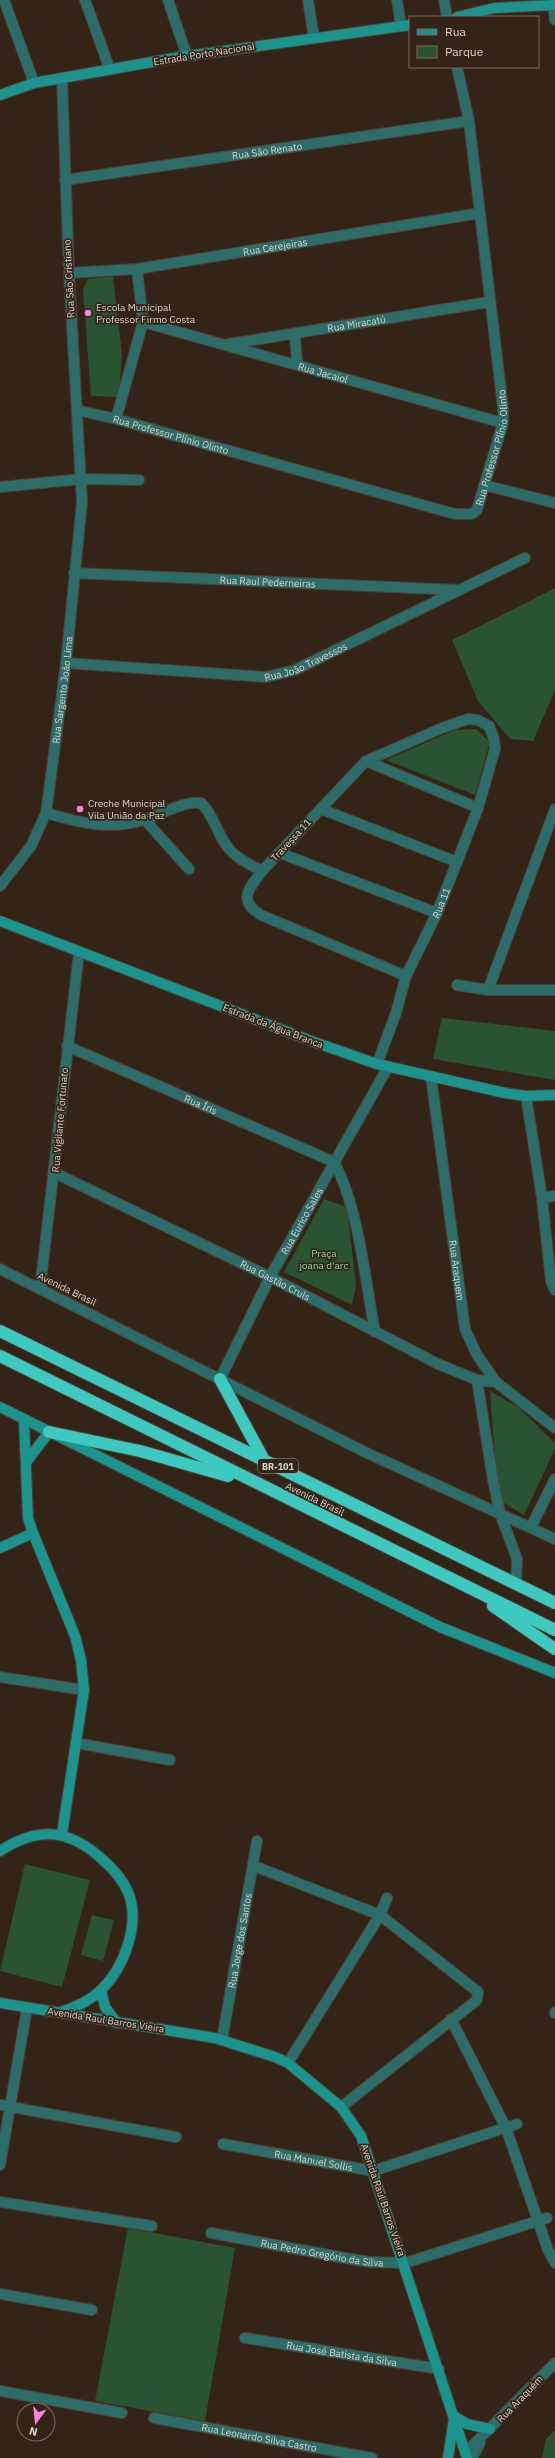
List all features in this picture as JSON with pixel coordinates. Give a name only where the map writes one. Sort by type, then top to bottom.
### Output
[{"type":"highway","name":"Avenida Brasil","points":[[0,1331],[555,1603]]},
{"type":"highway","name":"Avenida Brasil","points":[[0,1356],[555,1630]]},
{"type":"highway","points":[[220,1379],[264,1460]]},
{"type":"highway","points":[[49,1432],[140,1451],[208,1469],[265,1488]]},
{"type":"highway","points":[[454,1580],[555,1649]]},
{"type":"street","points":[[4,0],[34,83]]},
{"type":"street","points":[[85,0],[110,70]]},
{"type":"street","points":[[168,0],[187,56]]},
{"type":"street","points":[[308,0],[314,38]]},
{"type":"street","points":[[397,0],[406,26]]},
{"type":"street","points":[[444,0],[447,16]]},
{"type":"street","points":[[461,16],[494,8],[554,5],[555,20]]},
{"type":"street","name":"Estrada Porto Nacional","points":[[0,95],[34,83],[187,56],[406,26]]},
{"type":"street","name":"Rua Professor Plínio Olinto","points":[[77,410],[116,419],[454,514],[472,514],[477,510],[503,423],[501,393],[489,302],[480,213],[468,121],[457,68]]},
{"type":"street","name":"Rua São Cristiano","points":[[62,79],[69,273],[82,479]]},
{"type":"street","name":"Rua São Renato","points":[[65,180],[468,121]]},
{"type":"street","name":"Rua Cerejeiras","points":[[69,273],[137,269],[480,213]]},
{"type":"street","points":[[116,419],[143,322],[137,269]]},
{"type":"street","name":"Rua Miracatú","points":[[225,345],[489,302]]},
{"type":"street","name":"Rua Jacaiol","points":[[143,322],[503,423]]},
{"type":"street","points":[[295,334],[297,365]]},
{"type":"street","points":[[0,487],[82,479],[139,480]]},
{"type":"street","name":"Rua Sargento João Lima","points":[[0,886],[31,846],[46,813],[66,663],[82,502],[82,479]]},
{"type":"street","points":[[484,485],[555,503]]},
{"type":"street","name":"Rua João Travessos","points":[[66,663],[266,677],[279,676],[295,670],[525,558]]},
{"type":"street","name":"Rua Raul Pederneiras","points":[[74,573],[461,590]]},
{"type":"street","name":"Travessa 11","points":[[406,976],[261,915],[251,909],[246,902],[247,896],[250,888],[262,871],[366,761],[442,728],[468,719],[478,720],[489,726],[494,739]]},
{"type":"street","name":"Rua 11","points":[[377,1064],[396,1013],[406,976],[436,913],[478,808],[493,761],[494,739]]},
{"type":"street","points":[[366,761],[478,808]]},
{"type":"street","points":[[46,813],[102,826],[145,820],[186,804],[201,803],[207,809],[226,845],[233,853],[262,871]]},
{"type":"street","points":[[321,809],[457,862]]},
{"type":"street","points":[[488,990],[555,809]]},
{"type":"street","points":[[145,820],[189,869]]},
{"type":"street","points":[[280,853],[436,913]]},
{"type":"street","name":"Estrada da Água Branca","points":[[0,921],[377,1064],[431,1077],[526,1096],[555,1095]]},
{"type":"street","name":"Rua Vigilante Fortunato","points":[[40,1289],[55,1173],[67,1046],[79,952]]},
{"type":"street","points":[[457,985],[488,990],[555,990]]},
{"type":"street","name":"Rua Íris","points":[[67,1046],[334,1162]]},
{"type":"street","name":"Rua Eurico Sales","points":[[220,1379],[270,1277],[388,1067]]},
{"type":"street","name":"Rua Araquem","points":[[431,1077],[465,1329],[477,1354],[496,1382],[555,1428]]},
{"type":"street","points":[[526,1096],[542,1198],[552,1281],[555,1290]]},
{"type":"street","points":[[334,1162],[344,1180],[350,1202],[375,1332]]},
{"type":"street","name":"Rua Gastão Cruls","points":[[55,1173],[270,1277],[438,1364],[477,1380],[496,1382]]},
{"type":"street","points":[[542,1198],[555,1196]]},
{"type":"street","name":"Avenida Brasil","points":[[0,1269],[373,1456],[555,1539]]},
{"type":"street","points":[[477,1380],[493,1480],[500,1513],[517,1559],[516,1584]]},
{"type":"street","points":[[0,1407],[24,1421],[49,1432],[440,1627],[555,1673]]},
{"type":"street","points":[[24,1421],[27,1461],[28,1518],[75,1636],[81,1660],[84,1690],[62,1834]]},
{"type":"street","points":[[27,1461],[49,1432]]},
{"type":"street","points":[[531,1527],[555,1479]]},
{"type":"street","points":[[0,1548],[33,1533]]},
{"type":"street","points":[[0,1676],[84,1690]]},
{"type":"street","points":[[76,1743],[170,1760]]},
{"type":"street","points":[[0,1851],[34,1835],[62,1834],[88,1846],[110,1866],[128,1892],[133,1922],[128,1946],[118,1969],[101,1990],[75,2008],[59,2012]]},
{"type":"street","name":"Rua Jorge dos Santos","points":[[222,2040],[254,1866],[256,1841]]},
{"type":"street","points":[[254,1866],[380,1915],[478,1992],[477,2000],[341,2107]]},
{"type":"street","points":[[288,2063],[380,1915],[387,1898]]},
{"type":"street","points":[[101,1990],[105,2007],[117,2023]]},
{"type":"street","name":"Avenida Raul Barros Vieira","points":[[0,2003],[222,2040],[288,2063],[341,2107],[361,2136],[405,2263],[466,2456]]},
{"type":"street","points":[[0,2166],[4,2106],[27,2008]]},
{"type":"street","points":[[451,2019],[506,2128],[543,2219],[548,2250],[555,2263]]},
{"type":"street","points":[[4,2106],[176,2137]]},
{"type":"street","name":"Rua Manuel Sollis","points":[[223,2144],[373,2171],[517,2124]]},
{"type":"street","points":[[0,2202],[152,2226]]},
{"type":"street","name":"Rua Pedro Gregório da Silva","points":[[211,2232],[370,2262],[405,2263],[543,2219]]},
{"type":"street","points":[[0,2294],[92,2310]]},
{"type":"street","name":"Rua José Batista da Silva","points":[[245,2338],[439,2369]]},
{"type":"street","name":"Rua Araquém","points":[[466,2456],[555,2363]]},
{"type":"street","points":[[0,2391],[122,2413]]},
{"type":"street","points":[[454,2416],[467,2424],[488,2432]]},
{"type":"street","name":"Avenida Raul Barros Vieira","points":[[448,2458],[454,2416]]},
{"type":"street","name":"Rua Leonardo Silva Castro","points":[[154,2418],[372,2458]]},
{"type":"green space","points":[[113,276],[122,355],[119,397],[91,396],[83,289],[88,279]]},
{"type":"green space","points":[[555,588],[555,690],[533,741],[510,739],[478,701],[452,640]]},
{"type":"green space","points":[[476,729],[490,742],[475,795],[386,760],[455,730]]},
{"type":"green space","points":[[442,1018],[555,1031],[555,1080],[433,1059]]},
{"type":"green space","name":"Praça joana d'arc","points":[[324,1199],[347,1207],[356,1286],[352,1305],[284,1272]]},
{"type":"green space","points":[[490,1391],[518,1407],[555,1443],[555,1449],[524,1515],[498,1499]]},
{"type":"green space","points":[[25,1864],[90,1880],[62,1987],[0,1971]]},
{"type":"green space","points":[[92,1915],[114,1920],[103,1961],[81,1955]]},
{"type":"green space","points":[[128,2228],[235,2248],[205,2421],[95,2401]]},
{"type":"green space","points":[[555,2430],[555,2458],[542,2458],[546,2439]]},
{"type":"place","name":"Escola Municipal Professor Firmo Costa","points":[[88,313]]},
{"type":"place","name":"Creche Municipal Vila União da Paz","points":[[80,809]]}]
